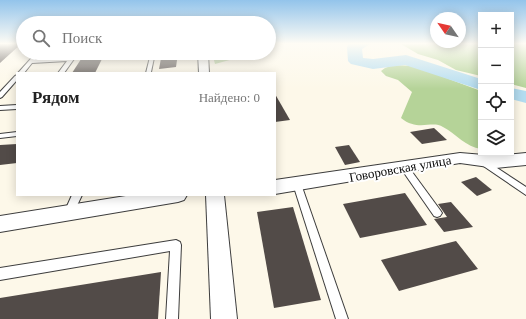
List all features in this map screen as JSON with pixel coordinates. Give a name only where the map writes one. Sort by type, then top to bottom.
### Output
[{"type":"street","points":[[203,60],[204,72]]},
{"type":"street","name":"Говоровская улица","points":[[276,187],[460,158],[496,162],[526,159]]},
{"type":"street","points":[[0,224],[172,196]]},
{"type":"street","points":[[214,196],[224,319]]},
{"type":"lane","points":[[22,72],[31,62],[58,60]]},
{"type":"lane","points":[[62,72],[70,60]]},
{"type":"lane","points":[[148,72],[151,60]]},
{"type":"lane","points":[[0,96],[16,78]]},
{"type":"lane","points":[[0,108],[16,107]]},
{"type":"lane","points":[[0,136],[16,134]]},
{"type":"lane","points":[[479,160],[526,192]]},
{"type":"lane","points":[[404,167],[438,213]]},
{"type":"lane","points":[[297,184],[342,319]]},
{"type":"lane","points":[[69,213],[77,196]]},
{"type":"lane","points":[[0,274],[176,245],[172,319]]},
{"type":"green space","points":[[434,59],[478,59],[478,75],[456,70]]},
{"type":"green space","points":[[514,59],[526,59],[526,88],[514,85]]},
{"type":"green space","points":[[214,60],[230,60],[215,64]]},
{"type":"green space","points":[[393,65],[414,66],[478,90],[478,148],[461,140],[439,125],[413,124],[401,118],[412,92],[398,80],[386,76],[381,71]]},
{"type":"building","points":[[80,60],[102,60],[96,72],[73,72]]},
{"type":"building","points":[[161,60],[177,60],[176,67],[159,69]]},
{"type":"building","points":[[276,96],[290,120],[276,122]]},
{"type":"building","points":[[434,128],[447,140],[422,144],[410,132]]},
{"type":"building","points":[[16,144],[16,163],[0,165],[0,145]]},
{"type":"building","points":[[349,145],[360,162],[345,165],[335,147]]},
{"type":"building","points":[[476,177],[492,190],[477,196],[461,182]]},
{"type":"building","points":[[405,193],[427,225],[360,238],[343,204]]},
{"type":"building","points":[[451,202],[473,227],[444,232],[434,219],[447,217],[438,204]]},
{"type":"building","points":[[293,207],[321,300],[274,308],[257,212]]},
{"type":"building","points":[[456,241],[478,269],[399,291],[381,260]]},
{"type":"building","points":[[161,272],[158,319],[0,319],[0,298]]},
{"type":"waterway","points":[[356,59],[356,61],[373,64],[406,60],[478,84]]},
{"type":"waterway","points":[[514,94],[526,97]]}]
